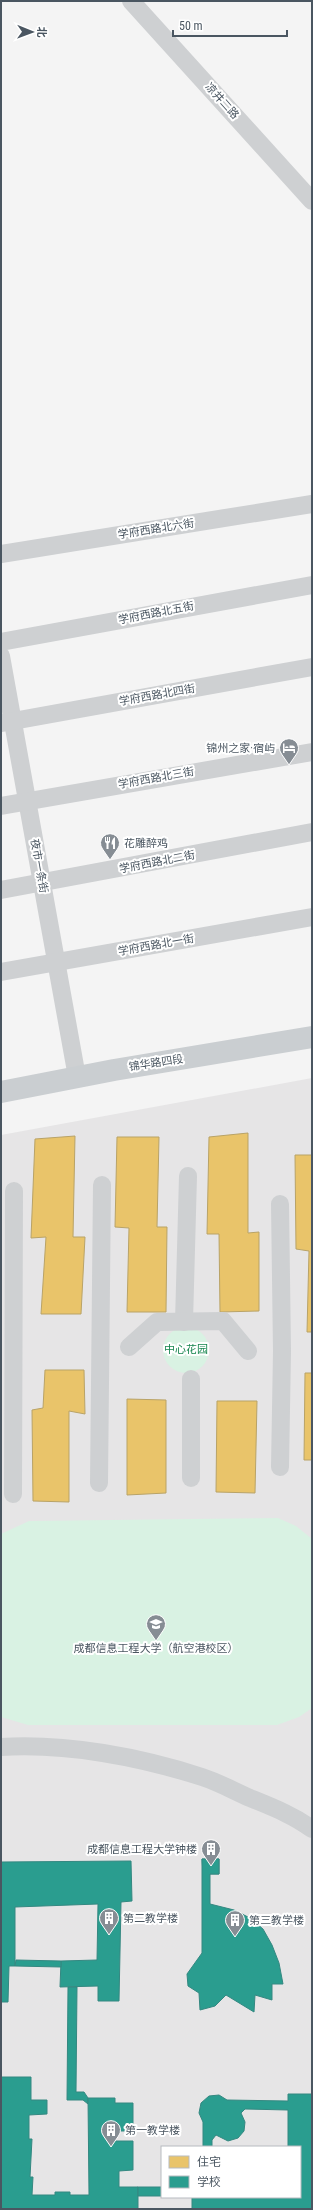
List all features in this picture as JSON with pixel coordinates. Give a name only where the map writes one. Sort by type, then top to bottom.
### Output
[{"type":"main road","name":"锦华路四段","points":[[1,1092],[77,1077],[312,1037]]},
{"type":"street","name":"凉井二路","points":[[131,1],[312,201]]},
{"type":"street","name":"学府西路北六街","points":[[1,554],[312,504]]},
{"type":"street","name":"学府西路北五街","points":[[1,642],[312,584]]},
{"type":"street","name":"夜市一条街","points":[[1,656],[7,722],[27,801],[77,1077]]},
{"type":"street","name":"学府西路北四街","points":[[7,722],[312,667]]},
{"type":"street","name":"学府西路北三街","points":[[1,806],[312,752]]},
{"type":"street","name":"学府西路北二街","points":[[1,890],[42,884],[312,832]]},
{"type":"street","name":"学府西路北一街","points":[[1,972],[312,917]]},
{"type":"street","points":[[184,1322],[188,1176]]},
{"type":"street","points":[[99,1483],[102,1186]]},
{"type":"street","points":[[13,1494],[14,1191]]},
{"type":"street","points":[[280,1204],[282,1351],[280,1467]]},
{"type":"street","points":[[130,1347],[157,1322],[223,1321],[248,1351]]},
{"type":"street","points":[[191,1379],[191,1478]]},
{"type":"street","points":[[1,1747],[24,1746],[119,1755],[150,1763],[203,1777],[296,1818],[312,1829]]},
{"type":"shaded area","name":"成都信息工程大学（航空港校区）","points":[[312,1078],[312,2209],[1,2209],[1,1135]]},
{"type":"green space","name":"中心花园","points":[[186,1327],[199,1331],[205,1337],[209,1350],[205,1363],[199,1369],[186,1373],[173,1369],[167,1363],[163,1350],[167,1337],[173,1331]]},
{"type":"green space","points":[[278,1518],[296,1526],[312,1539],[312,1708],[299,1717],[277,1725],[28,1725],[1,1717],[1,1534],[29,1521]]},
{"type":"building: 住宅","points":[[248,1133],[248,1233],[259,1232],[259,1311],[220,1312],[219,1234],[207,1234],[209,1137]]},
{"type":"building: 住宅","points":[[75,1136],[73,1237],[85,1237],[81,1314],[41,1314],[46,1237],[31,1238],[35,1139]]},
{"type":"building: 住宅","points":[[117,1137],[159,1137],[157,1227],[167,1227],[166,1312],[127,1312],[129,1228],[115,1227]]},
{"type":"building: 住宅","points":[[295,1155],[312,1155],[312,1332],[307,1332],[309,1251],[296,1249]]},
{"type":"building: 住宅","points":[[45,1370],[84,1370],[85,1414],[69,1411],[69,1502],[33,1501],[32,1410],[43,1408]]},
{"type":"building: 住宅","points":[[305,1373],[312,1373],[312,1460],[304,1460]]},
{"type":"building: 住宅","points":[[127,1399],[166,1400],[166,1493],[127,1495]]},
{"type":"building: 住宅","points":[[217,1401],[257,1401],[255,1493],[216,1492]]},
{"type":"building: 学校","name":"成都信息工程大学钟楼","points":[[202,1859],[219,1859],[219,1874],[203,1874]]},
{"type":"building: 学校","name":"第三教学楼","points":[[202,1859],[219,1859],[219,1874],[210,1874],[210,1904],[234,1910],[250,1918],[263,1929],[272,1945],[279,1963],[283,1984],[272,1984],[272,2000],[255,1995],[254,2012],[226,1995],[215,2006],[200,2010],[199,1993],[188,1986],[187,1974],[202,1953]]},
{"type":"building: 学校","name":"第二教学楼","points":[[131,1861],[132,1901],[121,1902],[119,2001],[98,2001],[98,1986],[60,1987],[61,1961],[97,1960],[98,1904],[15,1907],[15,1966],[9,1966],[8,2002],[1,2002],[1,1862]]},
{"type":"building: 学校","points":[[16,1960],[61,1961],[61,1967],[15,1966]]},
{"type":"building: 学校","points":[[68,1987],[77,1987],[76,2092],[84,2092],[88,2098],[88,2104],[83,2100],[67,2100]]},
{"type":"building: 学校","name":"第一教学楼","points":[[1,2077],[31,2077],[31,2100],[47,2100],[47,2114],[29,2115],[29,2139],[32,2139],[30,2177],[33,2177],[32,2195],[55,2195],[55,2192],[70,2192],[70,2195],[89,2195],[88,2098],[115,2098],[115,2103],[133,2103],[133,2131],[115,2131],[115,2141],[133,2141],[133,2170],[119,2171],[119,2187],[138,2187],[138,2209],[1,2209]]},
{"type":"building: 学校","points":[[288,2094],[312,2094],[312,2209],[192,2209],[192,2198],[301,2198],[301,2146],[288,2146],[288,2110],[245,2109],[241,2113],[245,2122],[244,2131],[238,2138],[228,2141],[216,2135],[212,2140],[212,2146],[203,2146],[203,2122],[199,2113],[201,2103],[209,2096],[219,2095],[227,2100],[288,2101]]},
{"type":"building: 学校","points":[[138,2187],[161,2187],[161,2196],[138,2196]]},
{"type":"place","name":"锦州之家·宿屿","points":[[289,765]]},
{"type":"place","name":"花雕醉鸡","points":[[110,860]]},
{"type":"place","name":"成都信息工程大学（航空港校区）","points":[[156,1641]]},
{"type":"place","name":"成都信息工程大学钟楼","points":[[211,1866]]},
{"type":"place","name":"第二教学楼","points":[[109,1935]]},
{"type":"place","name":"第三教学楼","points":[[235,1937]]},
{"type":"place","name":"第一教学楼","points":[[111,2147]]}]
